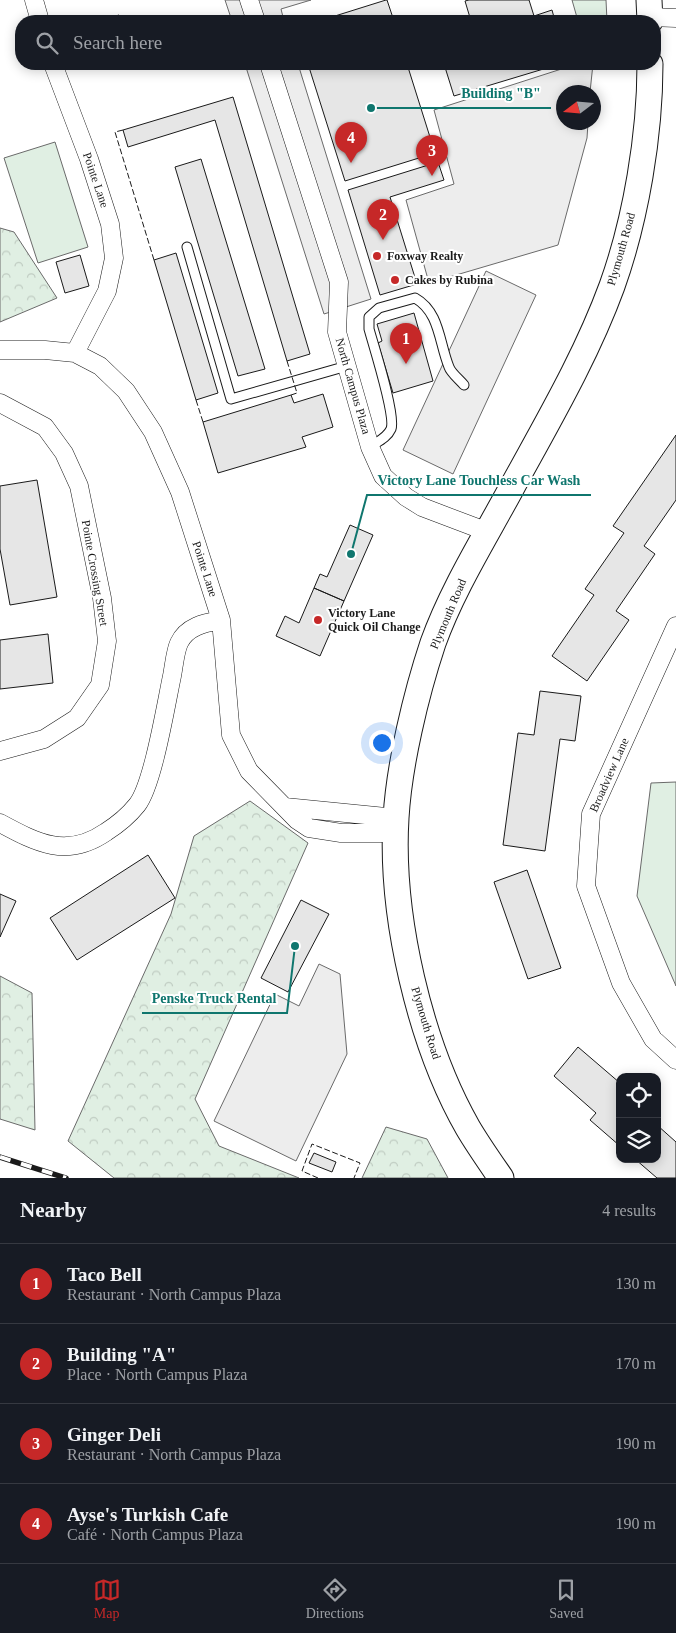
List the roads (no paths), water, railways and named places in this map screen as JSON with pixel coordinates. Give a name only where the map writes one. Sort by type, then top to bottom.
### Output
[{"type":"main road","name":"Plymouth Road","points":[[501,1178],[468,1128],[440,1068],[419,1009],[403,936],[396,826],[408,735],[434,642],[459,586],[588,344],[612,286],[630,223],[643,151],[650,70]]},
{"type":"street","points":[[34,0],[38,15]]},
{"type":"street","points":[[249,0],[254,15]]},
{"type":"street","points":[[661,15],[676,18]]},
{"type":"street","name":"Pointe Lane","points":[[55,70],[90,159],[110,224],[114,258],[107,291],[75,353]]},
{"type":"street","name":"North Campus Plaza","points":[[271,70],[338,282],[337,332],[370,447],[383,476],[406,498],[422,507],[488,532]]},
{"type":"street","name":"Pointe Lane","points":[[0,350],[45,350],[75,353],[100,366],[126,392],[153,432],[180,492],[221,620],[231,735],[249,771],[297,820],[309,828],[341,833],[396,826]]},
{"type":"street","name":"Pointe Crossing Street","points":[[0,403],[45,427],[64,453],[79,486],[102,598],[107,642],[100,685],[77,718],[44,739],[0,751]]},
{"type":"street","points":[[0,823],[34,841],[55,846],[76,847],[96,839],[116,825],[138,804],[150,774],[180,642],[196,625],[221,620]]},
{"type":"street","name":"Broadview Lane","points":[[676,626],[591,814],[586,886],[621,983],[653,1039],[676,1060]]},
{"type":"lane","points":[[187,248],[231,399],[347,366]]},
{"type":"lane","points":[[370,447],[388,435],[392,427],[390,410],[369,329],[369,317],[379,308],[415,298],[424,303],[432,312],[449,369],[464,385]]},
{"type":"railway","points":[[0,1157],[66,1178]]},
{"type":"place","name":"Building \"B\"","points":[[371,108]]},
{"type":"place","name":"Ayse's Turkish Cafe","points":[[351,163]]},
{"type":"place","name":"Ginger Deli","points":[[432,176]]},
{"type":"place","name":"Building \"A\"","points":[[383,240]]},
{"type":"place","name":"Foxway Realty","points":[[377,256]]},
{"type":"place","name":"Cakes by Rubina","points":[[395,280]]},
{"type":"place","name":"Taco Bell","points":[[406,364]]},
{"type":"place","name":"Victory Lane Touchless Car Wash","points":[[351,554]]},
{"type":"place","name":"Victory Lane Quick Oil Change","points":[[318,620]]},
{"type":"place","name":"Penske Truck Rental","points":[[295,946]]}]
